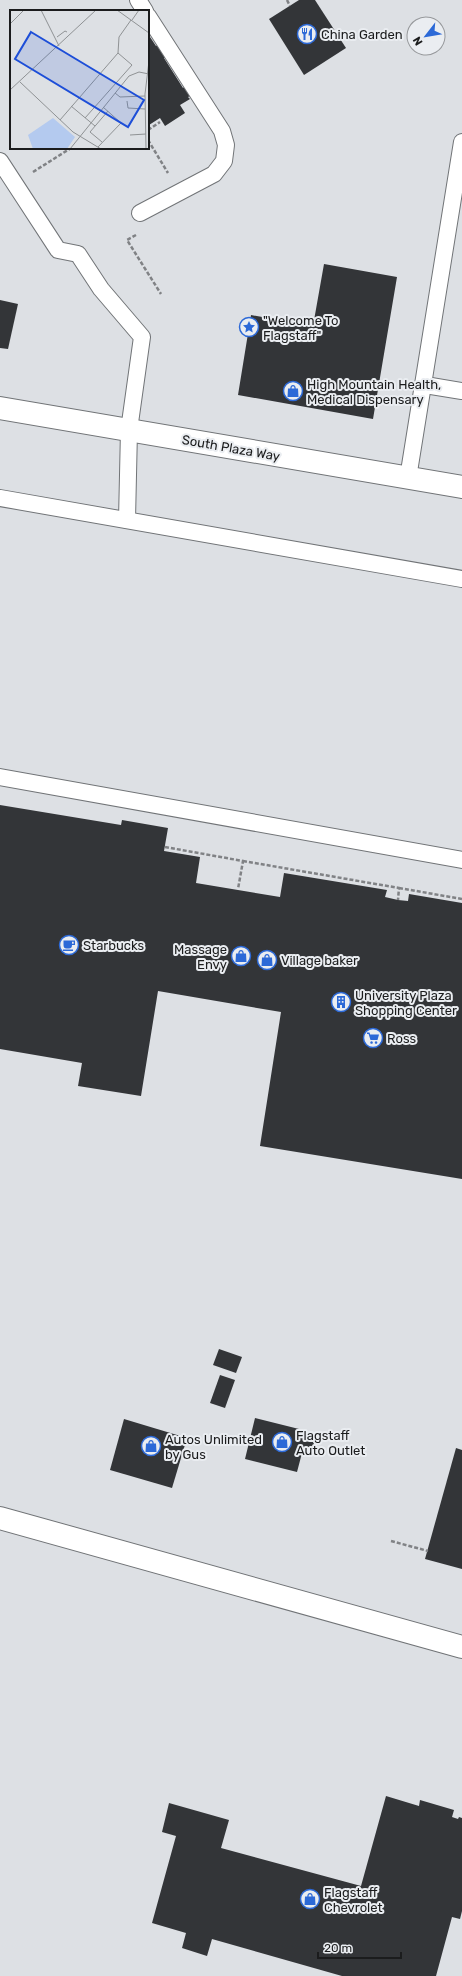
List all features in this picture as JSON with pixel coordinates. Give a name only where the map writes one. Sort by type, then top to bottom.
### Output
[{"type":"street","name":"South Plaza Way","points":[[0,408],[462,487]]},
{"type":"street","points":[[0,1518],[462,1647]]},
{"type":"lane","points":[[138,0],[144,10]]},
{"type":"lane","points":[[140,213],[214,174],[224,161],[226,145],[222,131],[149,18]]},
{"type":"lane","points":[[408,478],[425,385],[462,142]]},
{"type":"lane","points":[[0,161],[58,250],[78,254],[101,289],[142,337],[129,430],[127,520]]},
{"type":"lane","points":[[425,385],[462,391]]},
{"type":"lane","points":[[0,498],[462,579]]},
{"type":"lane","points":[[0,777],[462,860]]},
{"type":"path","points":[[287,0],[290,6]]},
{"type":"path","points":[[149,129],[160,122]]},
{"type":"path","points":[[149,142],[170,176]]},
{"type":"path","points":[[31,173],[69,149]]},
{"type":"path","points":[[140,232],[127,240],[161,294]]},
{"type":"path","points":[[165,847],[243,862],[462,899]]},
{"type":"path","points":[[238,889],[243,862]]},
{"type":"path","points":[[398,900],[399,888]]},
{"type":"path","points":[[391,1541],[428,1551]]},
{"type":"building","name":"China Garden","points":[[299,0],[315,0],[346,48],[304,75],[269,19]]},
{"type":"building","points":[[149,36],[156,46],[160,44],[168,56],[164,58],[183,88],[186,85],[192,95],[188,97],[190,99],[180,105],[185,113],[165,126],[160,118],[149,125]]},
{"type":"building","points":[[324,264],[397,277],[373,419],[238,395],[251,315],[313,326]]},
{"type":"building","points":[[0,300],[18,304],[8,349],[0,348]]},
{"type":"building","name":"University Plaza Shopping Center","points":[[0,805],[121,825],[122,820],[168,828],[164,851],[200,857],[196,883],[280,897],[284,873],[387,890],[385,897],[398,900],[408,901],[409,894],[462,903],[462,1179],[260,1146],[281,1012],[158,991],[141,1096],[78,1086],[82,1063],[0,1049]]},
{"type":"building","points":[[219,1349],[242,1357],[236,1373],[213,1365]]},
{"type":"building","points":[[220,1375],[235,1380],[225,1408],[210,1403]]},
{"type":"building","name":"Flagstaff Auto Outlet","points":[[255,1418],[307,1431],[307,1435],[316,1437],[311,1455],[302,1453],[297,1472],[245,1459]]},
{"type":"building","name":"Autos Unlimited by Gus","points":[[124,1419],[187,1438],[172,1488],[110,1470]]},
{"type":"building","points":[[456,1448],[462,1450],[462,1569],[425,1559]]},
{"type":"building","name":"Flagstaff Chevrolet","points":[[386,1796],[419,1806],[420,1800],[454,1810],[452,1817],[458,1819],[459,1817],[462,1818],[462,1911],[460,1919],[452,1917],[436,1976],[342,1976],[212,1939],[207,1956],[182,1948],[186,1933],[152,1923],[176,1836],[162,1832],[169,1803],[229,1820],[221,1848],[361,1886]]},
{"type":"place","name":"China Garden","points":[[307,34]]},
{"type":"place","name":"\"Welcome To Flagstaff\"","points":[[249,327]]},
{"type":"place","name":"High Mountain Health, Medical Dispensary","points":[[293,391]]},
{"type":"place","name":"Starbucks","points":[[69,945]]},
{"type":"place","name":"Massage Envy","points":[[241,956]]},
{"type":"place","name":"Village baker","points":[[267,960]]},
{"type":"place","name":"University Plaza Shopping Center","points":[[341,1002]]},
{"type":"place","name":"Ross","points":[[373,1038]]},
{"type":"place","name":"Flagstaff Auto Outlet","points":[[282,1442]]},
{"type":"place","name":"Autos Unlimited by Gus","points":[[151,1446]]},
{"type":"place","name":"Flagstaff Chevrolet","points":[[310,1899]]}]
